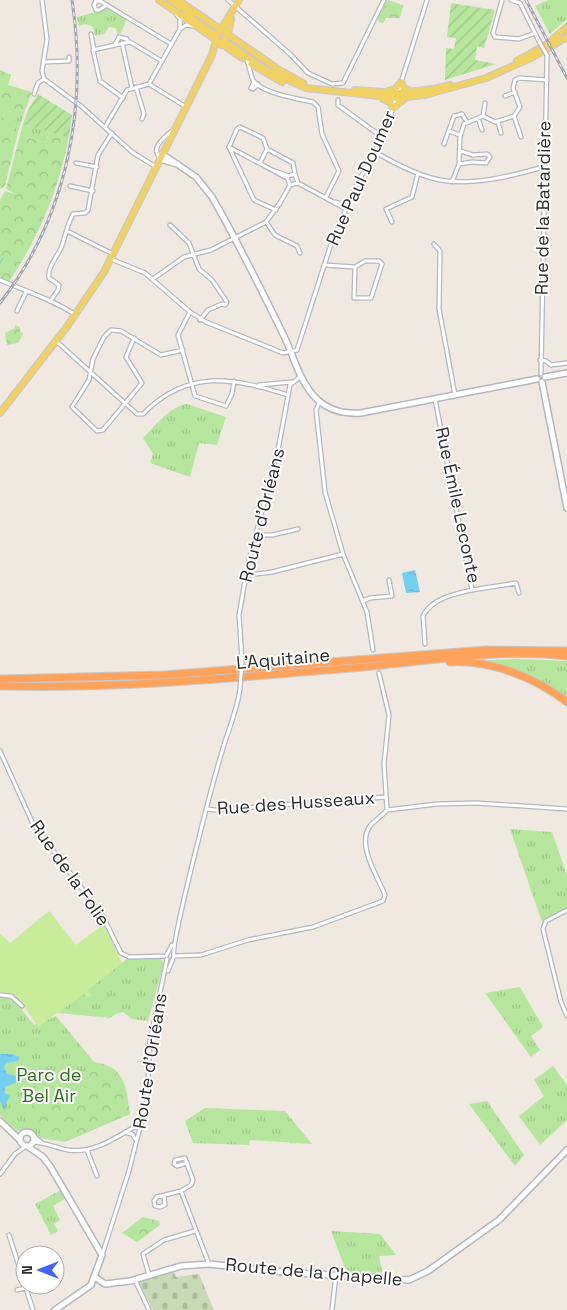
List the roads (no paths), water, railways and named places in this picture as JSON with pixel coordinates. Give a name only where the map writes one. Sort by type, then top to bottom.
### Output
[{"type":"highway","name":"L'Aquitaine","points":[[0,679],[164,675],[485,650],[567,651]]},
{"type":"highway","name":"L'Aquitaine","points":[[0,686],[75,686],[172,682],[496,654],[567,656]]},
{"type":"highway","points":[[418,662],[459,662],[500,668],[534,681],[567,702]]},
{"type":"main road","points":[[159,0],[196,26],[222,37]]},
{"type":"main road","points":[[165,0],[222,37],[305,85]]},
{"type":"main road","points":[[170,0],[265,67],[305,85],[418,96]]},
{"type":"main road","points":[[178,0],[222,37],[246,61],[274,78],[371,96],[392,96],[433,89],[468,80],[499,69],[559,38],[567,36]]},
{"type":"main road","points":[[0,413],[76,314],[112,257],[238,3]]},
{"type":"main road","points":[[358,94],[388,100],[393,108],[403,99],[492,76],[531,58],[559,38],[567,29]]},
{"type":"main road","points":[[382,92],[392,90],[401,82],[406,90],[433,89]]},
{"type":"street","points":[[42,0],[47,39],[44,79]]},
{"type":"street","points":[[159,0],[180,17],[180,30]]},
{"type":"street","points":[[228,0],[238,3],[308,73],[327,82],[340,85],[343,83],[384,0]]},
{"type":"street","name":"Rue Paul Doumer","points":[[291,352],[297,350],[300,345],[324,265],[346,207],[382,137],[427,0]]},
{"type":"street","points":[[502,0],[493,33],[495,38],[519,40],[535,33]]},
{"type":"street","points":[[510,0],[515,1]]},
{"type":"street","name":"Rue de la Batardière","points":[[515,1],[520,3],[547,55],[543,167],[541,378]]},
{"type":"street","points":[[107,5],[171,44]]},
{"type":"street","points":[[149,84],[160,60],[180,30],[187,25],[196,26]]},
{"type":"street","points":[[91,34],[100,81],[123,98]]},
{"type":"street","points":[[115,45],[118,37],[122,36],[127,42],[160,60]]},
{"type":"street","points":[[94,50],[127,42]]},
{"type":"street","points":[[122,43],[134,87],[144,114],[142,119]]},
{"type":"street","points":[[44,62],[66,63],[69,61],[69,57]]},
{"type":"street","points":[[246,61],[256,83],[267,90],[313,102],[318,107],[322,134],[339,171],[326,197]]},
{"type":"street","points":[[483,116],[491,121],[498,122],[514,116],[520,107],[513,83],[515,80],[520,78],[547,80]]},
{"type":"street","points":[[34,94],[38,82],[44,79]]},
{"type":"street","points":[[44,79],[81,106],[132,152],[156,167]]},
{"type":"street","points":[[105,127],[123,98],[134,87],[149,84],[186,107]]},
{"type":"street","points":[[505,96],[515,92]]},
{"type":"street","points":[[338,100],[338,106],[382,137]]},
{"type":"street","points":[[483,116],[485,103]]},
{"type":"street","points":[[444,144],[450,120],[457,115],[463,115],[467,122]]},
{"type":"street","points":[[452,182],[459,164],[462,128],[467,122],[483,116]]},
{"type":"street","points":[[514,116],[522,137]]},
{"type":"street","points":[[478,118],[482,130]]},
{"type":"street","points":[[498,122],[501,133]]},
{"type":"street","points":[[276,210],[254,200],[229,147],[237,128],[240,127],[263,138],[267,149],[293,163],[298,183]]},
{"type":"street","points":[[448,131],[460,134]]},
{"type":"street","points":[[52,301],[59,285],[49,278],[49,272],[61,248],[65,229],[74,213],[82,213],[88,210],[98,156],[112,133]]},
{"type":"street","points":[[229,147],[287,177],[290,185]]},
{"type":"street","points":[[260,163],[267,149]]},
{"type":"street","points":[[459,164],[472,162],[486,163],[490,157],[487,154],[473,155],[460,150]]},
{"type":"street","points":[[375,152],[418,173],[436,180],[452,182],[470,182],[543,167]]},
{"type":"street","points":[[161,156],[196,177],[207,189],[235,238],[309,390],[320,401],[335,410],[352,413],[567,373]]},
{"type":"street","points":[[76,163],[97,167]]},
{"type":"street","points":[[392,222],[386,209],[412,198],[418,173]]},
{"type":"street","points":[[287,177],[295,174]]},
{"type":"street","points":[[153,279],[184,257],[211,250],[266,222],[276,210],[290,185],[298,183],[346,207]]},
{"type":"street","points":[[70,186],[93,190]]},
{"type":"street","points":[[266,222],[275,235],[297,246],[300,253]]},
{"type":"street","points":[[170,225],[174,231],[189,243],[199,269],[212,280],[223,298],[222,304],[208,310],[200,320]]},
{"type":"street","points":[[69,232],[112,257],[145,273],[200,320],[283,353],[291,352]]},
{"type":"street","points":[[434,244],[440,251],[438,309],[455,395]]},
{"type":"street","points":[[324,265],[355,267],[365,261],[379,261],[382,264],[371,298],[354,298],[355,267]]},
{"type":"street","points":[[0,280],[42,299],[52,301],[76,314]]},
{"type":"street","points":[[17,311],[26,292]]},
{"type":"street","points":[[190,312],[179,332],[191,384],[196,396],[202,396],[226,406],[232,394],[234,381]]},
{"type":"street","points":[[134,338],[126,356],[142,383],[103,430],[95,430],[72,407],[89,380],[93,359],[109,332],[120,330],[134,338],[161,355],[182,350]]},
{"type":"street","points":[[56,341],[135,414],[142,414],[169,392],[191,384],[214,380],[234,381],[288,395]]},
{"type":"street","points":[[540,360],[546,361],[551,365],[567,363]]},
{"type":"street","points":[[258,386],[291,382],[301,375]]},
{"type":"street","points":[[541,378],[567,508]]},
{"type":"street","name":"Route d'Orléans","points":[[102,1255],[135,1148],[148,1094],[150,1040],[221,754],[236,710],[242,660],[239,615],[255,535],[278,450],[291,382]]},
{"type":"street","name":"Rue Émile Leconte","points":[[435,399],[472,590],[516,582],[519,594]]},
{"type":"street","points":[[320,401],[316,410],[322,482],[343,554],[370,622],[373,650]]},
{"type":"street","points":[[255,535],[272,535],[282,531],[298,529]]},
{"type":"street","points":[[247,574],[296,567],[340,557],[343,554]]},
{"type":"street","points":[[363,601],[370,598],[392,596],[389,580]]},
{"type":"street","points":[[425,644],[423,616],[425,612],[444,596],[472,590]]},
{"type":"street","points":[[379,673],[389,715],[384,756],[387,810]]},
{"type":"street","name":"Rue de la Folie","points":[[0,751],[33,824],[102,914],[121,953],[129,957],[170,956]]},
{"type":"street","name":"Rue des Husseaux","points":[[207,809],[215,810],[386,797]]},
{"type":"street","points":[[170,956],[201,955],[248,940],[313,927],[383,901],[385,895],[369,857],[366,838],[370,826],[387,810],[437,804],[476,803],[567,809]]},
{"type":"street","points":[[567,910],[546,921],[543,929],[561,1002],[567,1016]]},
{"type":"street","points":[[0,995],[11,996],[22,1006]]},
{"type":"street","points":[[0,1121],[20,1140],[30,1144],[43,1143]]},
{"type":"street","points":[[10,1130],[31,1134],[43,1143],[66,1150],[87,1150],[126,1133],[141,1123]]},
{"type":"street","points":[[132,1129],[132,1134]]},
{"type":"street","points":[[0,1176],[15,1154],[23,1133]]},
{"type":"street","points":[[126,1133],[136,1137],[135,1148]]},
{"type":"street","points":[[31,1134],[30,1144],[50,1166],[102,1255],[91,1284],[75,1298],[54,1310]]},
{"type":"street","points":[[15,1154],[30,1144]]},
{"type":"street","points":[[87,1150],[98,1176]]},
{"type":"street","name":"Route de la Chapelle","points":[[95,1277],[105,1284],[135,1279],[181,1266],[208,1264],[400,1281],[418,1277],[499,1220],[567,1150]]},
{"type":"street","points":[[164,1196],[181,1191],[191,1184],[193,1180],[187,1163]]},
{"type":"street","points":[[181,1191],[208,1264]]},
{"type":"street","points":[[149,1275],[143,1254],[164,1240],[195,1232]]},
{"type":"street","points":[[9,1235],[15,1254]]},
{"type":"street","points":[[97,1248],[104,1247]]},
{"type":"street","points":[[97,1248],[99,1264]]},
{"type":"street","points":[[332,1310],[336,1274]]},
{"type":"street","points":[[135,1279],[149,1310]]},
{"type":"street","points":[[28,1295],[33,1310]]},
{"type":"water","points":[[415,570],[420,592],[406,593],[402,573]]},
{"type":"water","points":[[0,1054],[12,1054],[20,1057],[18,1061],[7,1063],[4,1067],[7,1074],[18,1076],[20,1081],[5,1087],[5,1093],[10,1096],[6,1103],[5,1112],[0,1101]]},
{"type":"waterway","points":[[0,263],[3,258]]},
{"type":"tunnel","points":[[216,31],[230,40]]},
{"type":"railway","points":[[0,303],[23,269],[42,234],[57,197],[68,159],[74,120],[77,80],[72,0]]},
{"type":"railway","points":[[526,0],[567,78]]},
{"type":"park label","name":"Parc de Bel Air","points":[[49,1085]]}]
